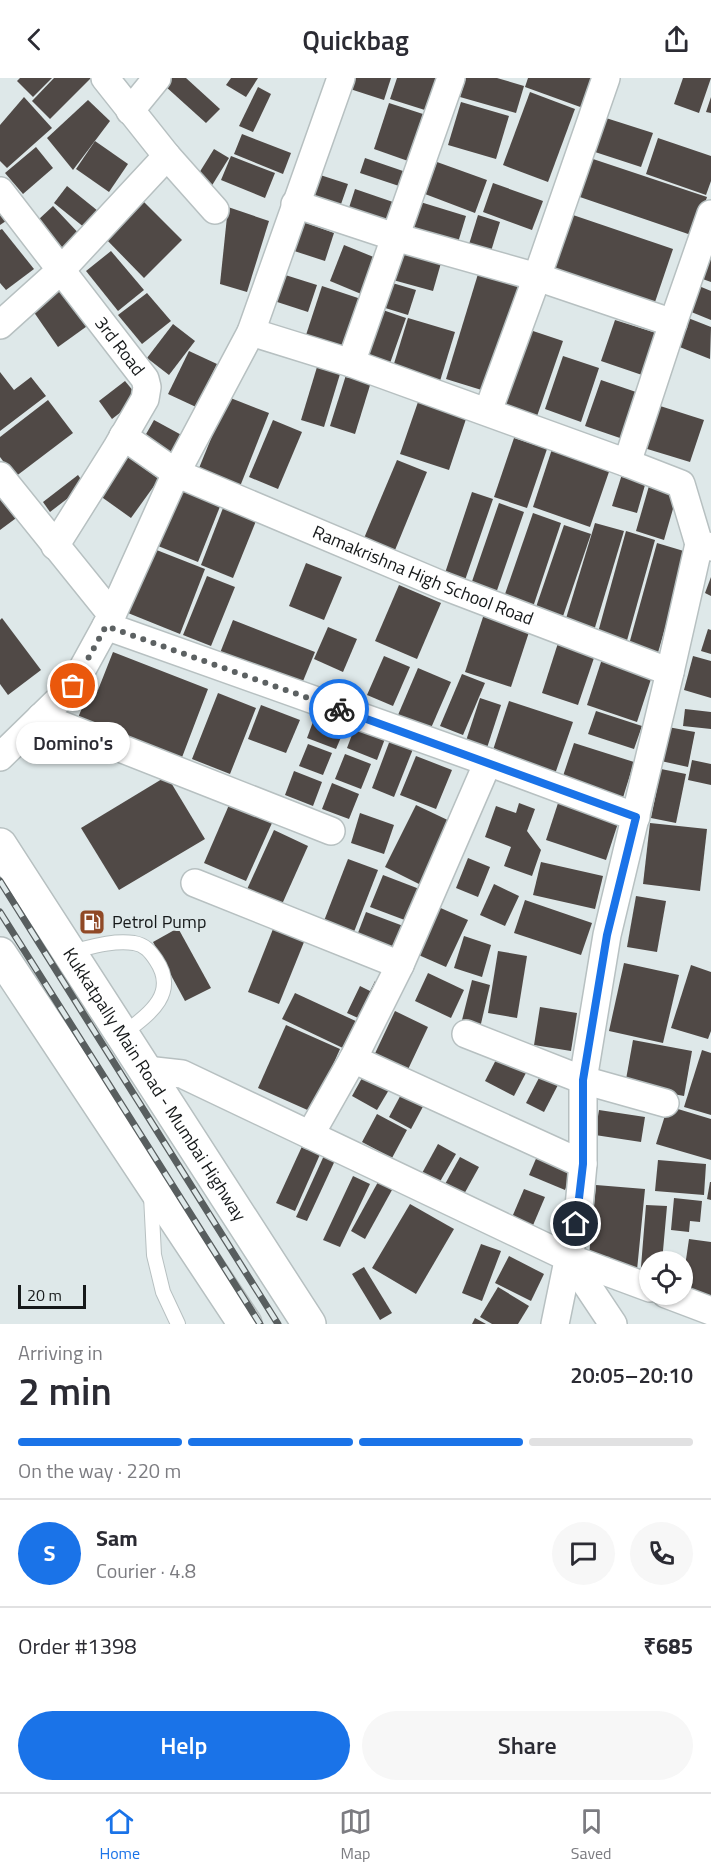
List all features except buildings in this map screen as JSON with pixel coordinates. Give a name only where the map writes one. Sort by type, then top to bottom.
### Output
[{"type":"highway","name":"Kukkatpally Main Road - Mumbai Highway","points":[[0,844],[309,1324]]},
{"type":"highway","points":[[0,954],[245,1324]]},
{"type":"street","points":[[105,78],[167,156],[215,210]]},
{"type":"street","points":[[130,111],[158,78]]},
{"type":"street","points":[[0,757],[73,686],[109,620],[176,472],[251,332],[341,78]]},
{"type":"street","points":[[351,363],[451,78]]},
{"type":"street","points":[[488,411],[606,78]]},
{"type":"street","points":[[0,325],[61,270],[167,156]]},
{"type":"street","name":"3rd Road","points":[[0,191],[145,379],[147,387],[145,399],[55,546]]},
{"type":"street","points":[[295,204],[396,237],[537,277],[673,323]]},
{"type":"street","points":[[627,463],[711,214]]},
{"type":"street","points":[[251,332],[351,363],[488,411],[681,484],[705,546],[670,672],[607,935],[583,1080],[583,1164],[579,1207],[555,1324]]},
{"type":"street","name":"Ramakrishna High School Road","points":[[123,436],[176,472],[444,586],[670,672]]},
{"type":"street","points":[[0,476],[109,620],[636,817]]},
{"type":"street","points":[[41,717],[331,831]]},
{"type":"street","points":[[310,1135],[353,1059],[400,965],[488,762]]},
{"type":"street","points":[[195,883],[400,965]]},
{"type":"street","points":[[466,1034],[583,1080],[665,1103]]},
{"type":"street","points":[[353,1059],[583,1164]]},
{"type":"street","points":[[146,1070],[182,1074],[569,1258],[639,1284]]},
{"type":"street","points":[[569,1258],[613,1324]]},
{"type":"street","points":[[693,1304],[711,1311]]},
{"type":"lane","points":[[70,952],[118,942],[137,944],[148,949],[159,965],[165,981],[162,995],[147,1015],[123,1034]]},
{"type":"lane","points":[[150,1181],[154,1255],[163,1292],[178,1324]]},
{"type":"railway","points":[[0,881],[278,1324]]},
{"type":"railway","points":[[0,912],[260,1324]]},
{"type":"way so far","points":[[73,686],[106,626],[339,709]]},
{"type":"place","name":"Domino's","points":[[73,686]]},
{"type":"place","name":"Petrol Pump","points":[[92,922]]},
{"type":"route","points":[[339,709],[636,817],[607,935],[583,1080],[583,1164],[576,1224]]}]
